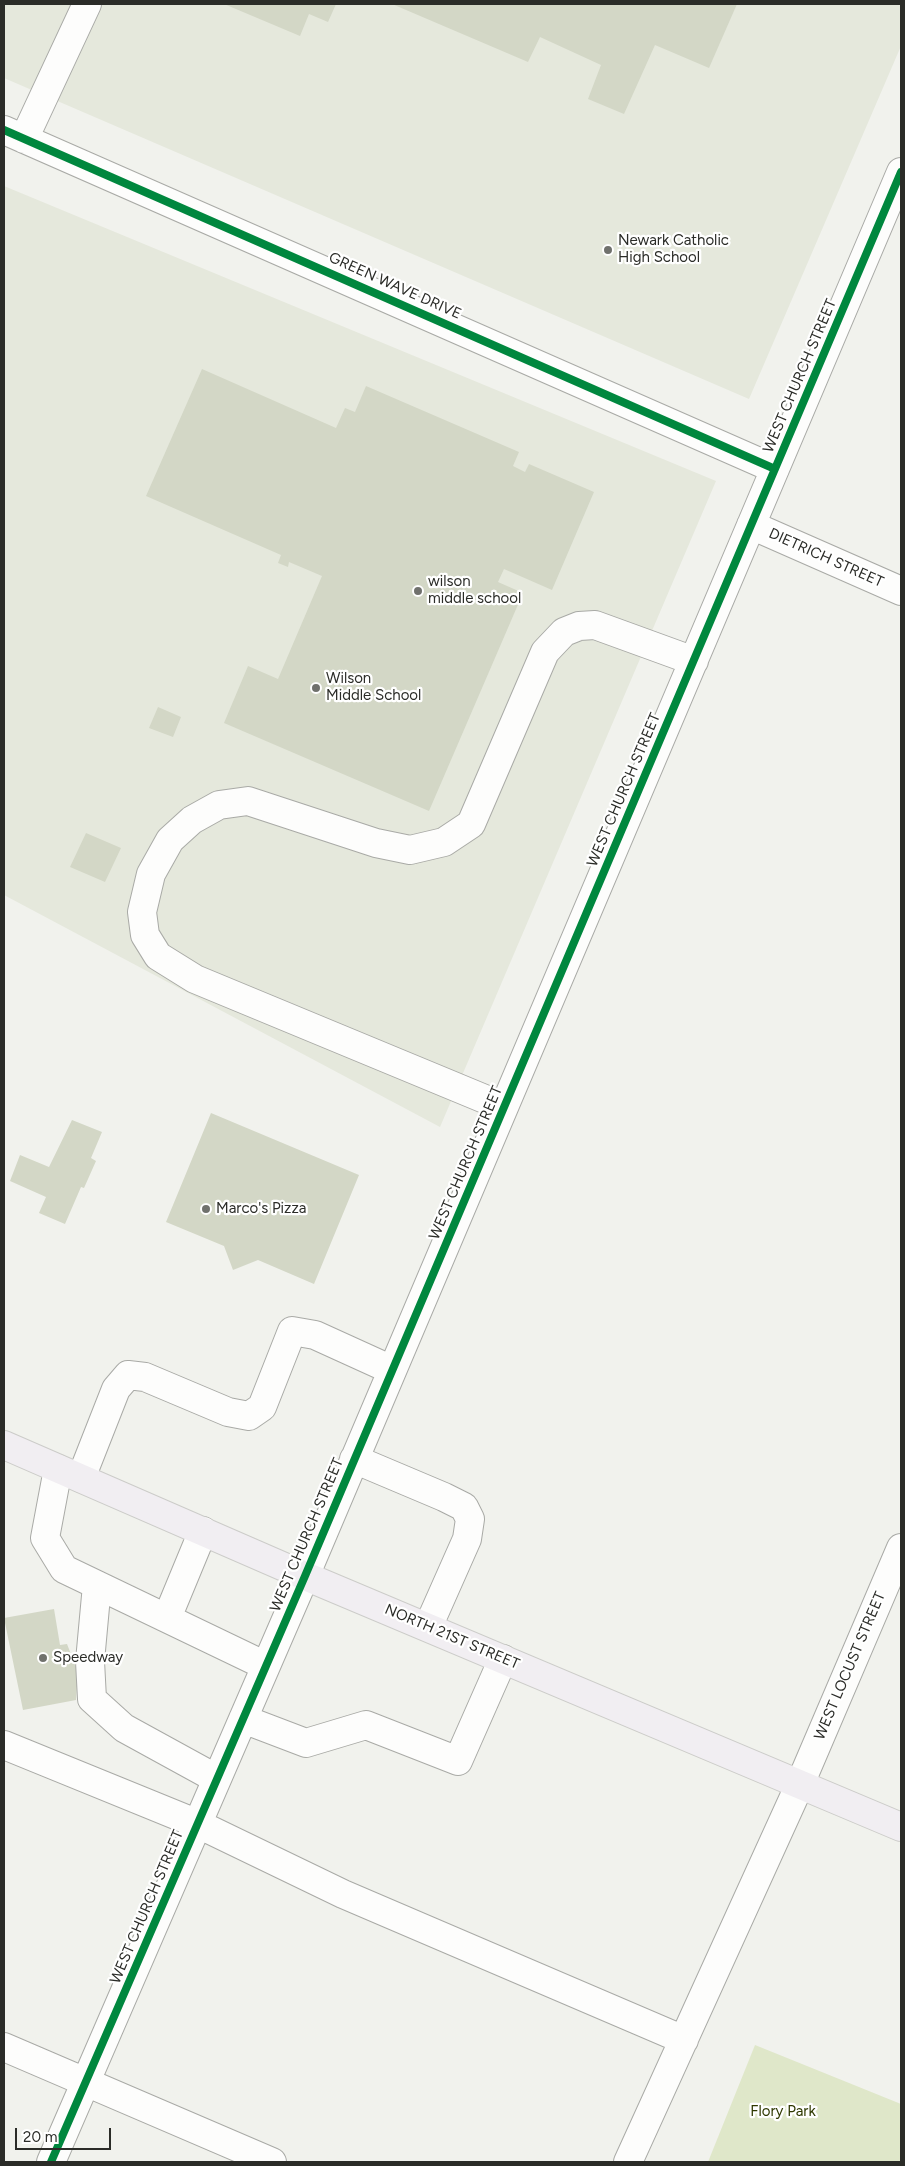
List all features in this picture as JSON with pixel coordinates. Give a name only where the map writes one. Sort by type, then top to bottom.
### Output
[{"type":"main road","name":"NORTH 21ST STREET","points":[[4,1445],[305,1576],[901,1827]]},
{"type":"street","points":[[14,134],[87,4]]},
{"type":"street","name":"GREEN WAVE DRIVE","points":[[14,134],[775,468]]},
{"type":"street","name":"WEST CHURCH STREET","points":[[51,2162],[305,1576],[901,172]]},
{"type":"street","name":"DIETRICH STREET","points":[[752,525],[901,591]]},
{"type":"street","points":[[504,1107],[195,979],[158,956],[145,935],[142,912],[151,874],[170,840],[192,820],[219,805],[248,801],[376,843],[410,850],[444,842],[471,824],[545,652],[564,632],[579,626],[595,625],[694,661]]},
{"type":"street","points":[[266,1666],[64,1569],[46,1538],[69,1473],[116,1389],[128,1375],[145,1377],[228,1412],[249,1416],[262,1407],[292,1331],[315,1335],[392,1370]]},
{"type":"street","points":[[354,1459],[444,1496],[464,1507],[470,1518],[467,1539],[428,1627]]},
{"type":"street","points":[[167,1618],[203,1531]]},
{"type":"street","name":"WEST LOCUST STREET","points":[[628,2162],[800,1784],[901,1548]]},
{"type":"street","points":[[97,1585],[90,1661],[92,1699],[124,1728],[217,1779]]},
{"type":"street","points":[[243,1719],[306,1743],[366,1725],[458,1761],[503,1659]]},
{"type":"street","points":[[4,1744],[198,1824],[343,1894],[684,2040]]},
{"type":"street","points":[[4,2047],[272,2162]]},
{"type":"shaded area","name":"Newark Catholic High School","points":[[4,4],[901,4],[901,46],[749,399],[4,78]]},
{"type":"shaded area","name":"Wilson Middle School","points":[[4,186],[716,481],[440,1127],[4,895]]},
{"type":"green space","name":"Flory Park","points":[[755,2045],[901,2104],[901,2162],[708,2162]]},
{"type":"building","points":[[224,4],[336,4],[328,22],[309,14],[300,36]]},
{"type":"building","points":[[392,4],[737,4],[709,68],[655,45],[624,114],[588,99],[601,65],[540,37],[528,62]]},
{"type":"building","name":"wilson middle school","points":[[202,369],[336,428],[345,408],[355,412],[366,386],[519,452],[513,466],[525,472],[529,464],[594,492],[552,590],[504,569],[498,582],[523,593],[429,811],[224,723],[248,666],[278,679],[322,576],[289,562],[288,567],[278,563],[281,555],[146,496]]},
{"type":"building","points":[[158,707],[181,717],[173,737],[149,728]]},
{"type":"building","points":[[86,833],[121,848],[105,882],[70,867]]},
{"type":"building","points":[[211,1113],[359,1175],[314,1284],[258,1260],[233,1270],[224,1246],[166,1222]]},
{"type":"building","points":[[72,1120],[102,1132],[91,1158],[96,1161],[84,1188],[81,1187],[65,1224],[39,1213],[46,1197],[10,1181],[20,1155],[49,1167]]},
{"type":"building","name":"Speedway","points":[[54,1609],[60,1645],[67,1644],[78,1672],[76,1700],[23,1710],[4,1618]]},
{"type":"cycle path","points":[[4,130],[775,469]]},
{"type":"cycle path","points":[[51,2162],[305,1576],[901,172]]},
{"type":"place","name":"Newark Catholic High School","points":[[608,250]]},
{"type":"place","name":"wilson middle school","points":[[418,591]]},
{"type":"place","name":"Wilson Middle School","points":[[316,688]]},
{"type":"place","name":"Marco's Pizza","points":[[206,1209]]},
{"type":"place","name":"Speedway","points":[[43,1658]]}]
